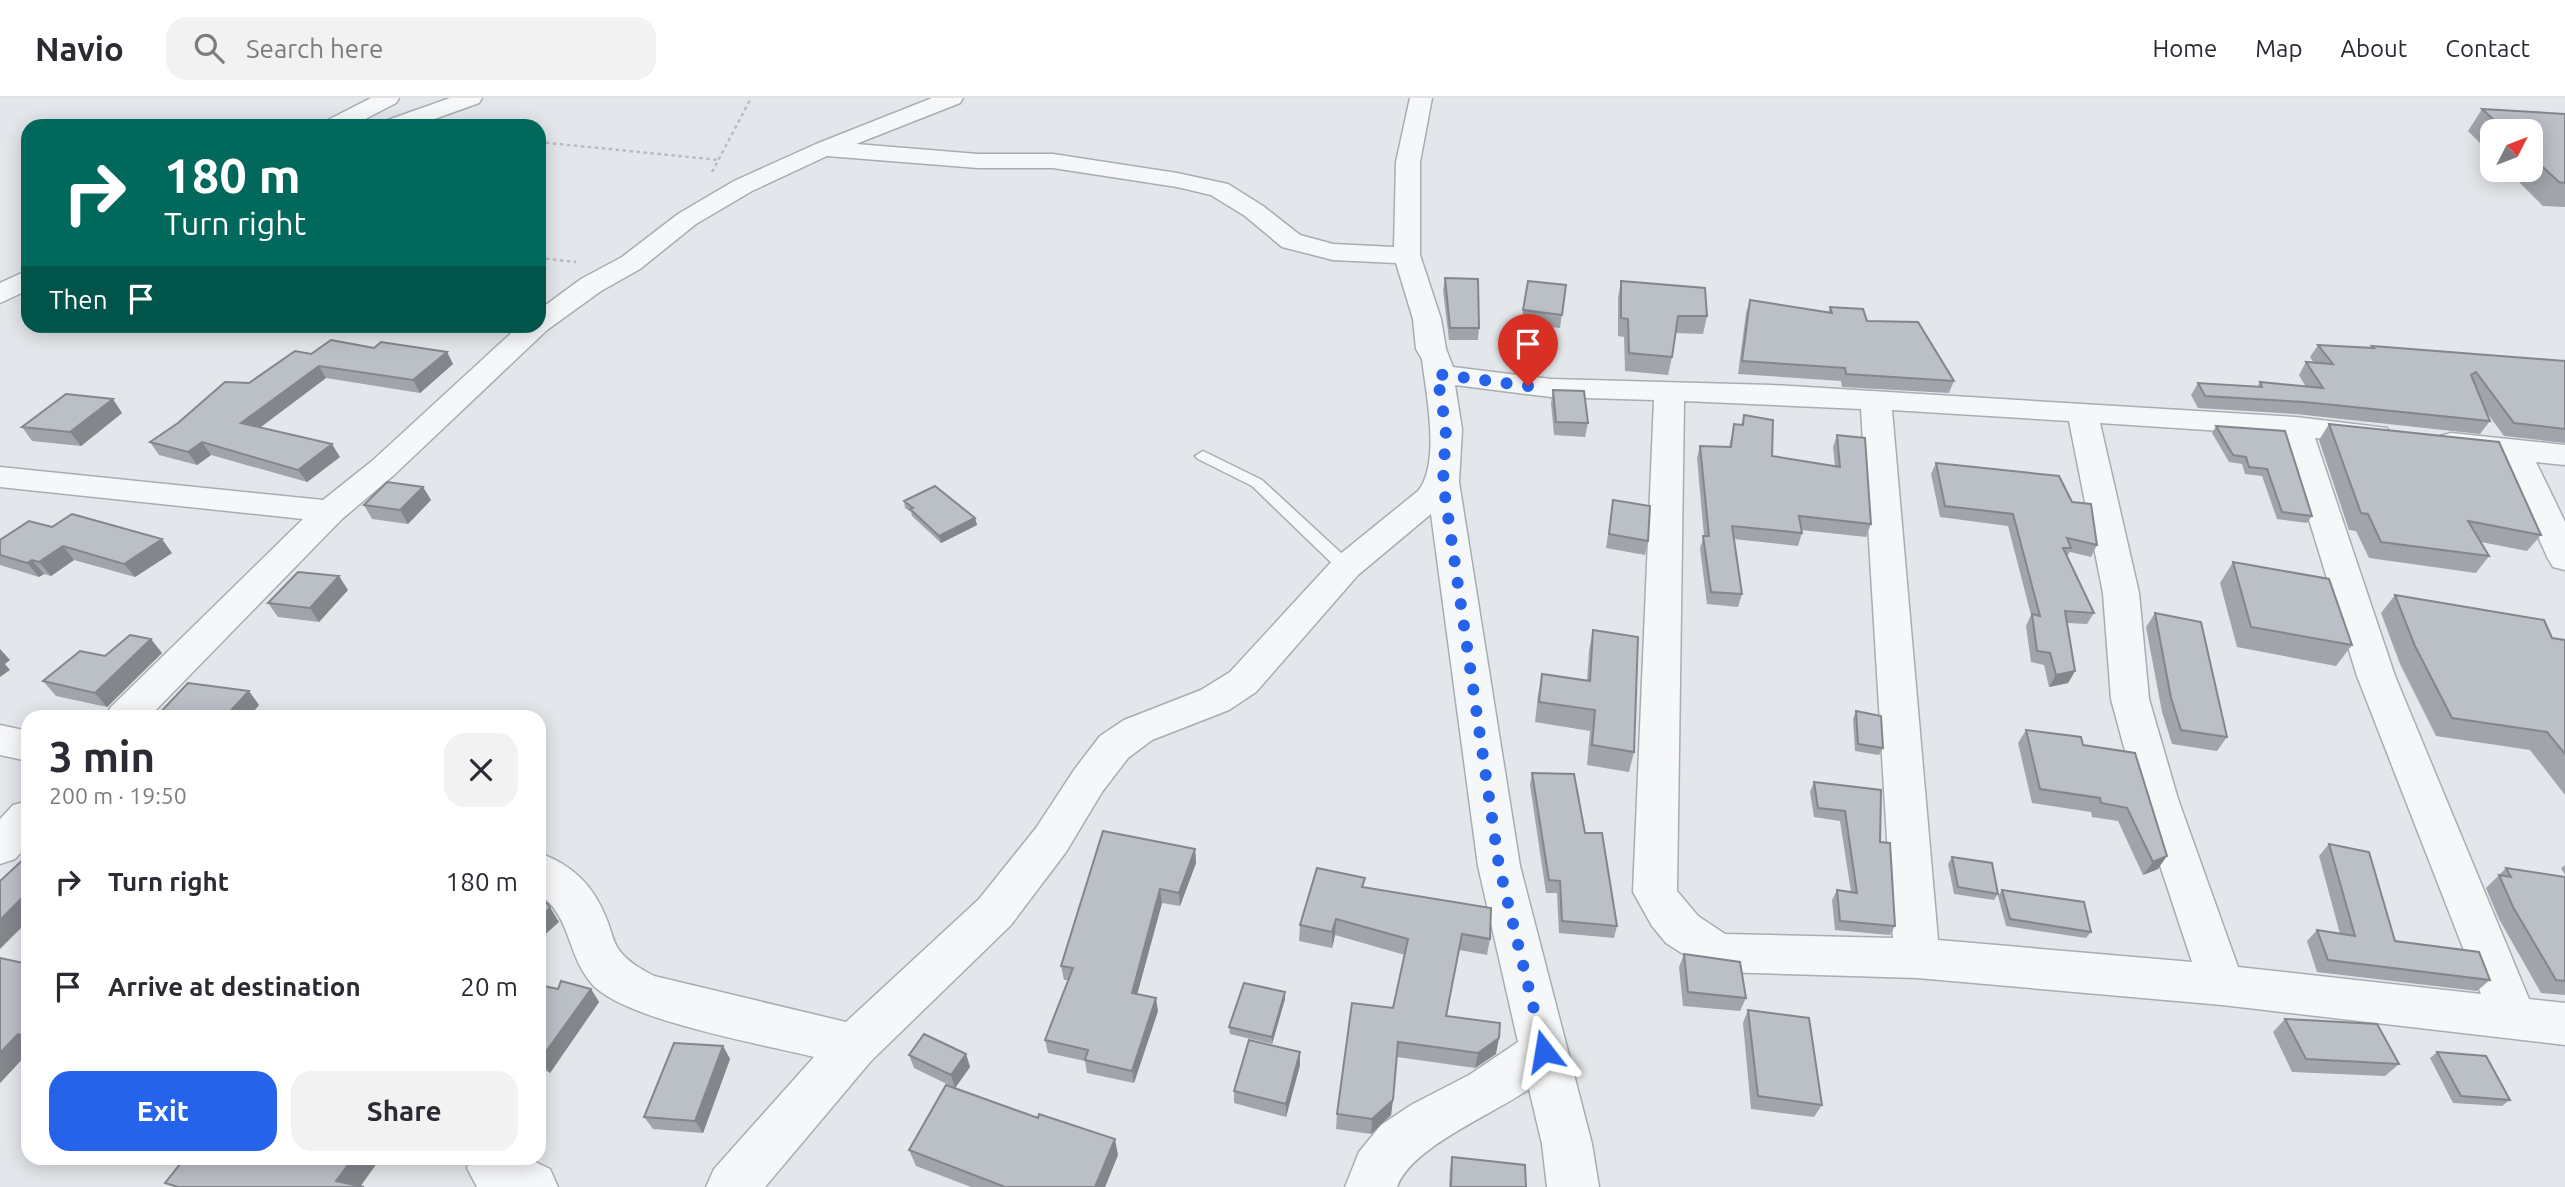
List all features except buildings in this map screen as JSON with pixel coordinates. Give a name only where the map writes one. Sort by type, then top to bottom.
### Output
[{"type":"street","points":[[348,119],[388,98]]},
{"type":"street","points":[[412,119],[471,98]]},
{"type":"street","points":[[546,318],[591,285],[631,263],[687,219],[743,186],[824,149],[952,98]]},
{"type":"street","points":[[1421,98],[1408,162],[1407,255],[1427,319],[1446,429],[1443,482],[1499,866],[1567,1144],[1573,1187]]},
{"type":"street","points":[[824,149],[978,161],[1053,161],[1177,180],[1219,189],[1254,211],[1291,241],[1333,252],[1407,255]]},
{"type":"street","points":[[0,295],[21,282]]},
{"type":"street","points":[[132,710],[330,511],[383,468],[527,333]]},
{"type":"street","points":[[1437,374],[1551,388],[1772,394],[2297,426],[2565,455]]},
{"type":"street","points":[[1669,391],[1655,892],[1664,911],[1678,928],[1698,943],[1721,953],[1917,958],[2222,985],[2565,1024]]},
{"type":"street","points":[[1876,402],[1917,958]]},
{"type":"street","points":[[2083,415],[2121,593],[2130,699],[2158,799],[2222,985]]},
{"type":"street","points":[[2297,426],[2375,676],[2513,1017]]},
{"type":"street","points":[[2515,450],[2565,559]]},
{"type":"street","points":[[0,477],[330,511]]},
{"type":"street","points":[[732,1187],[854,1046],[995,912],[1051,840],[1088,781],[1114,747],[1139,730],[1215,700],[1243,682],[1346,567],[1414,512],[1443,482]]},
{"type":"street","points":[[0,740],[21,744]]},
{"type":"street","points":[[0,847],[21,824]]},
{"type":"street","points":[[546,874],[572,895],[585,918],[596,953],[608,971],[625,984],[646,994],[854,1046]]},
{"type":"street","points":[[1371,1187],[1375,1169],[1412,1130],[1502,1081],[1544,1051]]},
{"type":"lane","points":[[1203,456],[1257,484],[1346,567]]},
{"type":"path","points":[[687,219],[751,98]]},
{"type":"path","points":[[546,143],[719,160]]},
{"type":"route","points":[[1528,386],[1437,374],[1446,429],[1443,482],[1499,866],[1544,1051]]}]
